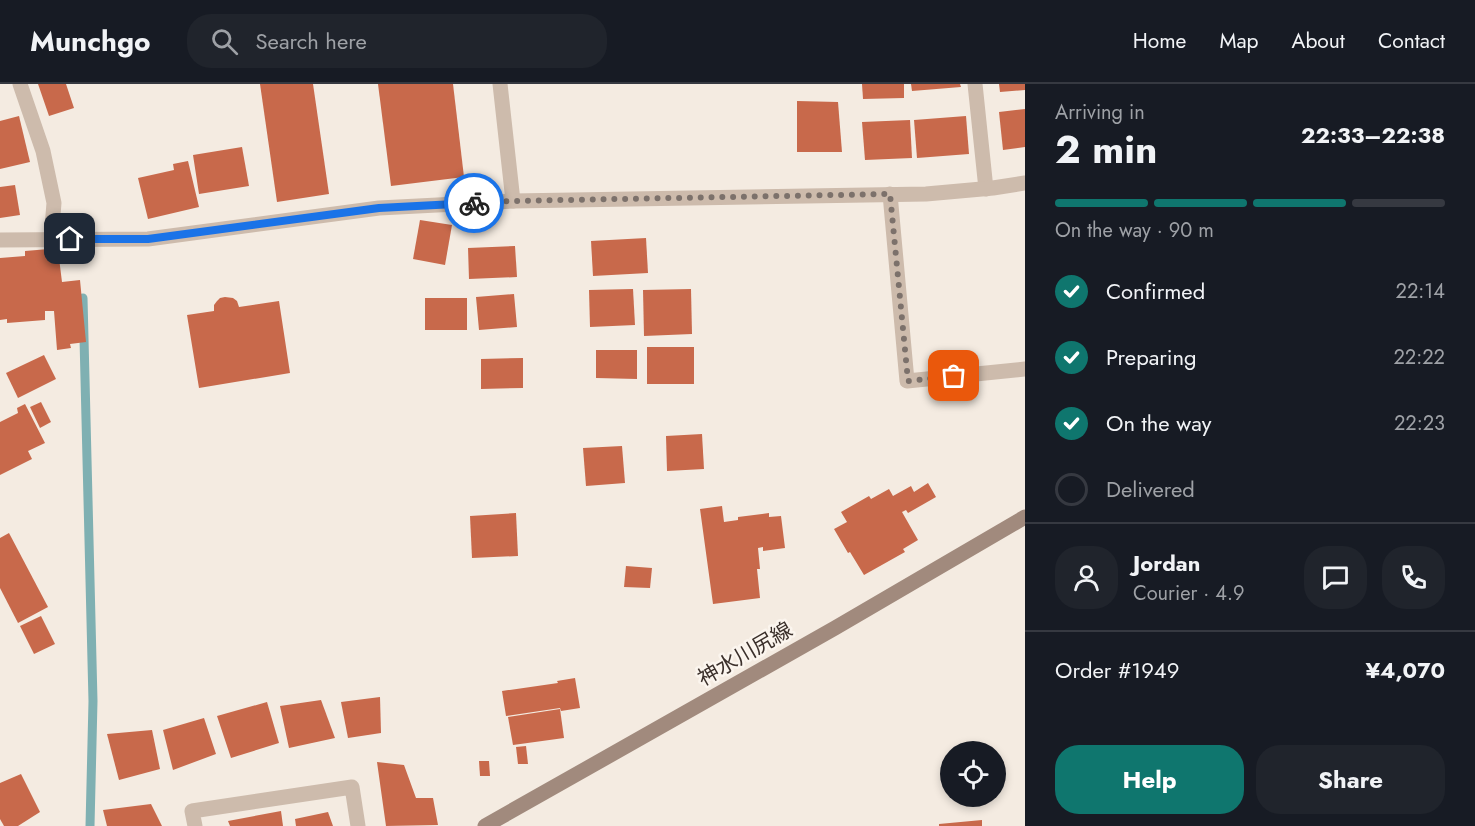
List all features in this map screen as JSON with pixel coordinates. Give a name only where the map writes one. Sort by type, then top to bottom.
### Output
[{"type":"main road","name":"神水川尻線","points":[[485,826],[1025,517]]},
{"type":"street","points":[[20,84],[43,151],[54,203],[51,239]]},
{"type":"street","points":[[500,84],[513,201]]},
{"type":"street","points":[[975,84],[986,189]]},
{"type":"street","points":[[0,240],[148,239],[379,208],[513,201],[926,194],[1025,183]]},
{"type":"street","points":[[890,194],[908,381],[1025,369]]},
{"type":"street","points":[[195,826],[192,811],[352,787],[358,826]]},
{"type":"building","points":[[38,84],[66,84],[74,108],[49,116]]},
{"type":"building","points":[[260,84],[313,84],[329,194],[277,202]]},
{"type":"building","points":[[378,84],[453,84],[464,177],[391,186]]},
{"type":"building","points":[[862,84],[904,84],[904,98],[863,99]]},
{"type":"building","points":[[911,84],[960,84],[961,87],[912,91]]},
{"type":"building","points":[[999,84],[1025,84],[1025,90],[1000,92]]},
{"type":"building","points":[[797,101],[838,102],[842,152],[797,152]]},
{"type":"building","points":[[1025,109],[1025,147],[1003,150],[999,112]]},
{"type":"building","points":[[19,116],[30,162],[0,169],[0,121]]},
{"type":"building","points":[[966,116],[969,154],[917,158],[914,120]]},
{"type":"building","points":[[910,120],[912,158],[865,160],[862,122]]},
{"type":"building","points":[[242,147],[249,186],[199,194],[193,155]]},
{"type":"building","points":[[188,161],[199,207],[148,219],[138,178],[174,170],[173,164]]},
{"type":"building","points":[[15,185],[20,215],[0,218],[0,187]]},
{"type":"building","points":[[420,220],[452,225],[445,265],[413,259]]},
{"type":"building","points":[[646,238],[648,273],[593,276],[591,241]]},
{"type":"building","points":[[515,246],[517,277],[469,279],[468,248]]},
{"type":"building","points":[[49,249],[50,259],[59,258],[62,282],[80,280],[86,342],[70,344],[71,348],[57,350],[54,311],[45,311],[45,320],[7,323],[7,319],[0,320],[0,258],[25,256],[25,251]]},
{"type":"building","points":[[633,289],[635,325],[590,327],[589,290]]},
{"type":"building","points":[[691,289],[692,334],[644,336],[643,290]]},
{"type":"building","points":[[514,294],[517,327],[479,330],[476,297]]},
{"type":"building","points":[[225,297],[233,298],[239,307],[279,301],[290,373],[199,388],[187,315],[214,311],[217,301]]},
{"type":"building","points":[[425,298],[467,298],[467,330],[425,330]]},
{"type":"building","points":[[647,347],[694,347],[694,384],[647,384]]},
{"type":"building","points":[[596,350],[637,350],[637,379],[596,378]]},
{"type":"building","points":[[44,355],[56,379],[18,398],[6,373]]},
{"type":"building","points":[[523,358],[523,388],[481,389],[481,359]]},
{"type":"building","points":[[41,402],[51,422],[40,428],[30,407]]},
{"type":"building","points":[[25,404],[45,443],[28,451],[32,459],[0,475],[0,422],[18,413],[17,408]]},
{"type":"building","points":[[702,434],[704,469],[667,471],[666,436]]},
{"type":"building","points":[[622,446],[625,483],[586,486],[583,448]]},
{"type":"building","points":[[928,483],[936,497],[908,513],[906,510],[902,512],[918,540],[903,549],[905,552],[864,575],[834,529],[847,522],[841,512],[869,496],[871,499],[889,489],[893,496],[911,486],[914,492]]},
{"type":"building","points":[[722,506],[724,522],[738,520],[738,517],[769,513],[769,517],[781,516],[785,548],[763,551],[763,547],[758,548],[760,569],[757,569],[760,598],[713,604],[700,509]]},
{"type":"building","points":[[516,513],[518,556],[472,558],[470,516]]},
{"type":"building","points":[[9,533],[48,607],[18,623],[0,588],[0,538]]},
{"type":"building","points":[[626,566],[652,568],[650,588],[624,587]]},
{"type":"building","points":[[41,616],[55,644],[34,654],[20,626]]},
{"type":"building","points":[[575,678],[580,708],[561,711],[560,708],[506,716],[502,691],[558,683],[557,681]]},
{"type":"building","points":[[380,697],[381,733],[348,738],[341,702]]},
{"type":"building","points":[[321,700],[335,738],[289,748],[280,706]]},
{"type":"building","points":[[267,702],[279,743],[231,758],[217,716]]},
{"type":"building","points":[[560,709],[564,738],[513,745],[508,717]]},
{"type":"building","points":[[204,718],[216,754],[173,770],[163,730]]},
{"type":"building","points":[[152,730],[160,769],[119,780],[107,734]]},
{"type":"building","points":[[526,746],[528,764],[518,764],[516,747]]},
{"type":"building","points":[[479,761],[489,761],[490,776],[480,776]]},
{"type":"building","points":[[377,762],[404,765],[416,798],[433,798],[438,825],[386,826]]},
{"type":"building","points":[[21,774],[40,812],[18,826],[4,826],[0,819],[0,783]]},
{"type":"building","points":[[151,804],[162,826],[107,826],[103,810]]},
{"type":"building","points":[[281,811],[283,826],[230,826],[228,821]]},
{"type":"building","points":[[328,812],[333,826],[296,826],[295,819]]},
{"type":"building","points":[[982,820],[982,826],[939,826],[939,824]]},
{"type":"waterway","points":[[83,298],[93,701],[90,826]]},
{"type":"way so far","points":[[474,203],[890,194],[908,381],[954,376]]},
{"type":"route","points":[[70,239],[148,239],[379,208],[474,203]]}]
